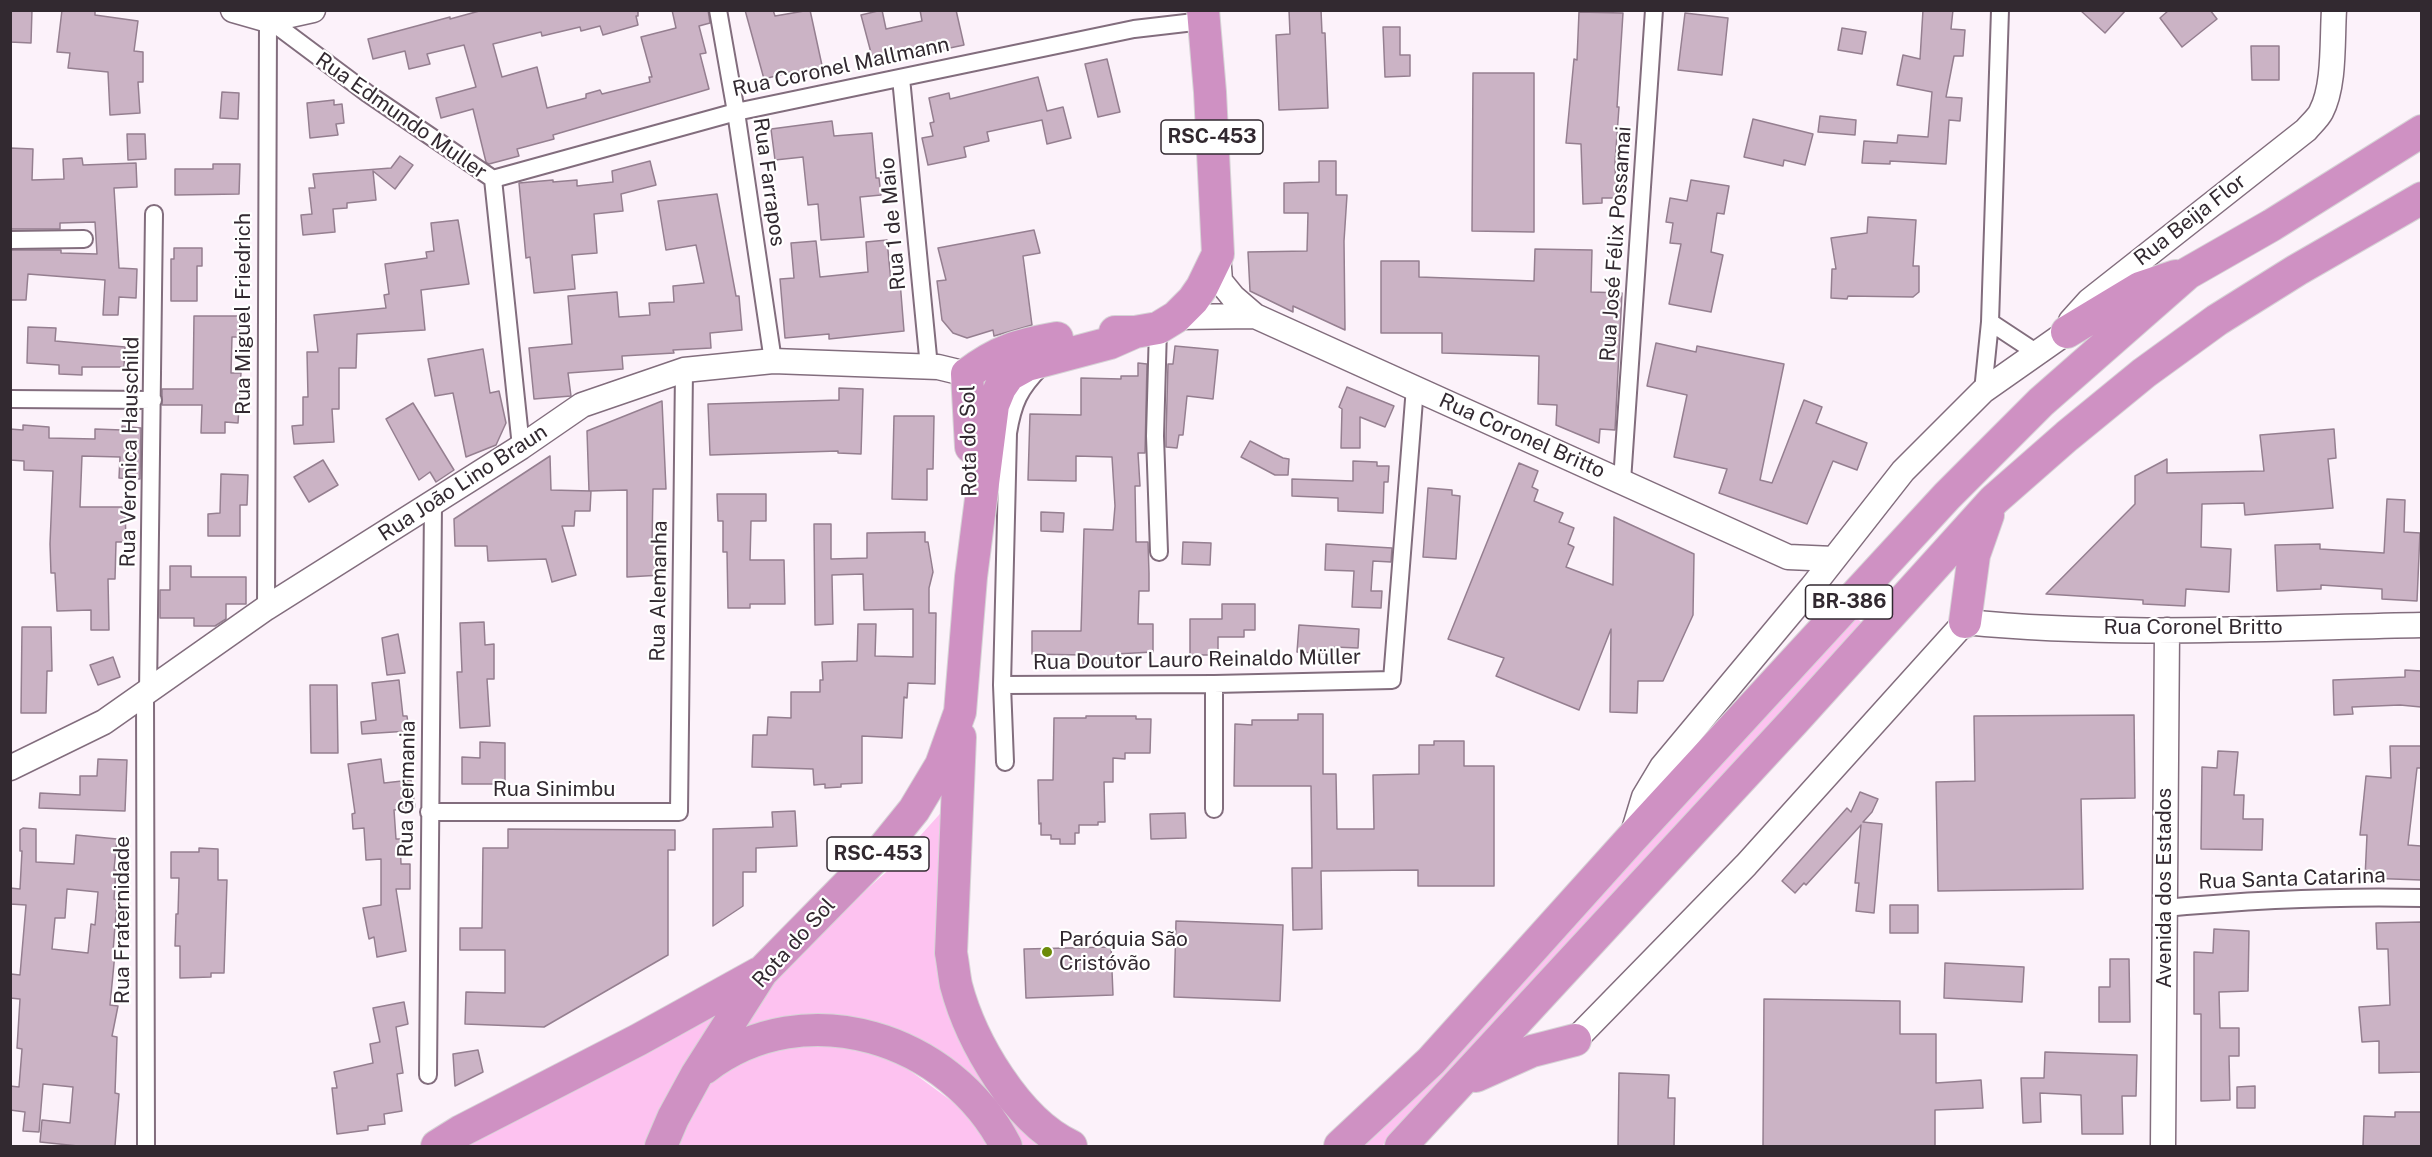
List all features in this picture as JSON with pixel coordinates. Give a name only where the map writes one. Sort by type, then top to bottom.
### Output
[{"type":"highway","name":"RSC-453","points":[[1203,16],[1210,92],[1218,254]]},
{"type":"highway","name":"BR-386","points":[[1340,1146],[1431,1061],[1631,838],[1955,488],[2040,402],[2188,273],[2271,225],[2421,131]]},
{"type":"highway","name":"BR-386","points":[[1401,1146],[1460,1085],[1994,500],[2144,373],[2217,320],[2297,270],[2421,198]]},
{"type":"highway","name":"Rota do Sol","points":[[661,1146],[697,1074],[762,972],[880,852],[914,810],[941,765],[960,712],[971,577],[993,405],[1000,388],[1009,375],[1028,364],[1110,343],[1156,326],[1197,294],[1218,254]]},
{"type":"highway","points":[[2067,332],[2140,288],[2188,273]]},
{"type":"highway","name":"Rota do Sol","points":[[971,577],[971,417],[968,374],[994,355],[1013,347],[1075,335],[1156,326]]},
{"type":"highway","points":[[968,374],[1009,375]]},
{"type":"highway","points":[[968,374],[978,390],[980,399],[983,491]]},
{"type":"highway","points":[[1965,622],[1974,555],[1994,500]]},
{"type":"highway","points":[[960,712],[951,953],[956,985],[982,1048],[1004,1084],[1030,1116],[1061,1142],[1071,1146]]},
{"type":"highway","points":[[438,1146],[461,1131],[638,1040],[762,972]]},
{"type":"highway","points":[[697,1074],[721,1056],[748,1043],[777,1034],[811,1030],[844,1031],[877,1038],[916,1055],[952,1078],[980,1106],[1006,1146]]},
{"type":"highway","points":[[1460,1085],[1507,1060],[1575,1040]]},
{"type":"street","name":"Rua Edmundo Muller","points":[[233,10],[264,15],[367,93],[493,179],[521,447]]},
{"type":"street","points":[[264,15],[314,10]]},
{"type":"street","name":"Rua Farrapos","points":[[718,10],[736,112],[772,361]]},
{"type":"street","name":"Rua José Félix Possamai","points":[[1622,481],[1654,10]]},
{"type":"street","points":[[1983,391],[1990,322],[2000,10]]},
{"type":"street","name":"Rua Beija Flor","points":[[2067,332],[2077,313],[2089,301],[2306,130],[2320,114],[2329,80],[2334,10]]},
{"type":"street","name":"Rua Miguel Friedrich","points":[[264,15],[266,608]]},
{"type":"street","name":"Rua Coronel Mallmann","points":[[493,179],[736,112],[1134,28],[1203,16]]},
{"type":"street","name":"Rua 1 de Maio","points":[[901,78],[929,367]]},
{"type":"street","name":"Rua Veronica Hauschild","points":[[147,693],[154,214]]},
{"type":"street","points":[[10,240],[84,239]]},
{"type":"street","points":[[1218,254],[1220,281],[1233,297],[1255,316]]},
{"type":"street","points":[[1160,552],[1155,436],[1156,326],[1255,316]]},
{"type":"street","name":"Rua Coronel Britto","points":[[1255,316],[1788,557],[1834,559]]},
{"type":"street","points":[[1990,322],[2037,353]]},
{"type":"street","points":[[1631,838],[1644,797],[1662,767],[1812,587],[1903,471],[1983,391],[2067,332]]},
{"type":"street","points":[[1005,762],[1002,685],[1008,433],[1012,411],[1019,392],[1050,358]]},
{"type":"street","name":"Rua João Lino Braun","points":[[10,768],[104,722],[266,608],[521,447],[582,405],[684,370],[772,361],[929,367],[968,374]]},
{"type":"street","name":"Rua Alemanha","points":[[679,812],[684,370]]},
{"type":"street","name":"Rua Doutor Lauro Reinaldo Müller","points":[[1002,685],[1392,680],[1415,387]]},
{"type":"street","points":[[10,399],[153,400]]},
{"type":"street","name":"Rua Germania","points":[[428,1075],[433,503]]},
{"type":"street","name":"Rua Coronel Britto","points":[[1788,557],[1812,587]]},
{"type":"street","points":[[1575,1040],[1746,865],[1965,622]]},
{"type":"street","name":"Rua Coronel Britto","points":[[1965,622],[2014,627],[2167,630],[2421,625]]},
{"type":"street","name":"Avenida dos Estados","points":[[2163,1146],[2167,630]]},
{"type":"street","points":[[1214,684],[1214,809]]},
{"type":"street","name":"Rua Fraternidade","points":[[146,1146],[147,693]]},
{"type":"street","name":"Rua Sinimbu","points":[[429,812],[679,812]]},
{"type":"street","name":"Rua Santa Catarina","points":[[2165,908],[2263,899],[2358,896],[2421,898]]},
{"type":"shaded area","points":[[1850,614],[1866,625],[1415,1114],[1382,1146],[1352,1146]]},
{"type":"shaded area","points":[[947,806],[942,955],[1049,1146],[1015,1146],[921,1052],[735,1034],[773,984],[829,923],[893,866]]},
{"type":"shaded area","points":[[729,1002],[649,1146],[444,1146]]},
{"type":"shaded area","points":[[774,1042],[873,1049],[905,1067],[968,1113],[991,1146],[667,1146],[702,1082]]},
{"type":"building","points":[[10,10],[32,10],[31,43],[10,42]]},
{"type":"building","points":[[62,10],[95,10],[95,15],[138,21],[134,51],[143,52],[143,82],[138,82],[140,113],[110,115],[108,72],[68,68],[70,53],[57,52]]},
{"type":"building","points":[[483,10],[638,10],[638,16],[636,16],[638,25],[603,35],[600,26],[581,31],[580,27],[542,36],[541,32],[493,44],[502,77],[537,67],[547,108],[586,98],[586,94],[600,90],[602,94],[650,82],[649,77],[652,77],[641,37],[676,28],[672,10],[708,10],[710,23],[699,26],[706,53],[700,54],[709,89],[553,135],[554,139],[517,149],[519,156],[489,164],[486,162],[473,109],[441,118],[436,98],[476,87],[464,45],[427,54],[430,64],[409,69],[405,51],[373,59],[368,39]]},
{"type":"building","points":[[745,10],[773,10],[775,16],[810,10],[823,70],[792,77],[791,72],[764,79]]},
{"type":"building","points":[[882,10],[886,29],[922,21],[920,10],[956,10],[964,45],[874,64],[861,15]]},
{"type":"building","points":[[1289,10],[1321,10],[1322,33],[1325,33],[1328,108],[1279,110],[1276,35],[1290,34]]},
{"type":"building","points":[[1923,10],[1953,10],[1951,29],[1965,30],[1963,56],[1954,56],[1946,97],[1962,98],[1960,121],[1949,120],[1946,164],[1890,161],[1890,164],[1862,163],[1864,141],[1897,143],[1898,135],[1928,137],[1932,92],[1897,85],[1903,55],[1920,59]]},
{"type":"building","points":[[2080,10],[2126,10],[2105,33]]},
{"type":"building","points":[[2169,10],[2210,10],[2217,19],[2182,47],[2160,18]]},
{"type":"building","points":[[1579,12],[1623,13],[1617,107],[1619,107],[1615,162],[1616,198],[1602,198],[1602,203],[1583,204],[1581,144],[1566,143],[1574,59],[1577,60]]},
{"type":"building","points":[[1685,13],[1728,18],[1722,75],[1678,70]]},
{"type":"building","points":[[1383,27],[1400,27],[1400,55],[1410,55],[1410,76],[1385,77]]},
{"type":"building","points":[[1842,28],[1866,32],[1862,54],[1838,50]]},
{"type":"building","points":[[2251,46],[2279,46],[2279,80],[2252,80]]},
{"type":"building","points":[[1107,59],[1120,112],[1098,117],[1085,64]]},
{"type":"building","points":[[1473,73],[1534,73],[1534,232],[1472,231]]},
{"type":"building","points":[[1038,77],[1047,111],[1063,107],[1071,138],[1047,144],[1042,120],[987,132],[989,141],[964,147],[966,157],[928,165],[922,138],[933,136],[930,123],[934,122],[929,98],[949,93],[950,99]]},
{"type":"building","points":[[222,92],[239,93],[238,119],[220,118]]},
{"type":"building","points":[[334,100],[334,105],[342,104],[344,123],[336,124],[338,135],[310,138],[307,103]]},
{"type":"building","points":[[1820,116],[1856,120],[1855,135],[1818,132]]},
{"type":"building","points":[[1753,119],[1813,134],[1805,165],[1784,160],[1783,166],[1744,157]]},
{"type":"building","points":[[832,121],[834,136],[872,133],[876,178],[879,178],[881,195],[860,197],[864,237],[821,240],[818,204],[808,205],[803,157],[775,160],[771,129]]},
{"type":"building","points":[[127,134],[145,134],[146,159],[128,160]]},
{"type":"building","points":[[10,148],[33,149],[32,180],[64,179],[63,159],[82,158],[83,165],[136,163],[137,187],[114,188],[119,268],[137,269],[136,298],[119,297],[118,315],[103,315],[105,280],[28,274],[26,300],[11,300],[10,250],[61,250],[61,253],[97,254],[95,222],[60,223],[60,229],[10,229]]},
{"type":"building","points":[[400,156],[413,165],[395,189],[373,171],[376,200],[347,203],[347,208],[333,209],[335,232],[303,235],[301,215],[312,214],[309,188],[315,188],[313,174],[391,168]]},
{"type":"building","points":[[650,161],[656,185],[621,194],[623,211],[594,214],[597,253],[572,255],[575,289],[534,293],[530,257],[526,258],[519,183],[577,180],[577,186],[613,182],[612,171]]},
{"type":"building","points":[[1319,161],[1336,161],[1336,195],[1347,195],[1344,241],[1345,330],[1293,306],[1293,312],[1250,291],[1248,252],[1307,251],[1308,213],[1284,213],[1284,183],[1319,182]]},
{"type":"building","points":[[213,164],[240,164],[239,194],[175,195],[175,169],[213,169]]},
{"type":"building","points":[[1691,180],[1729,186],[1724,214],[1717,213],[1711,252],[1723,255],[1711,312],[1669,304],[1681,244],[1670,243],[1673,223],[1666,222],[1670,198],[1687,201]]},
{"type":"building","points":[[717,194],[736,296],[739,296],[742,330],[710,333],[711,348],[622,356],[623,369],[568,373],[571,396],[534,399],[529,348],[572,344],[568,296],[617,292],[619,317],[650,315],[649,303],[674,302],[673,286],[704,283],[696,245],[666,250],[658,201]]},
{"type":"building","points":[[1868,217],[1916,220],[1913,266],[1919,266],[1919,292],[1913,297],[1831,298],[1832,269],[1836,269],[1831,238],[1867,233]]},
{"type":"building","points":[[458,220],[469,284],[421,290],[425,330],[357,334],[356,368],[339,368],[339,409],[332,409],[334,442],[294,444],[292,426],[303,425],[303,397],[308,397],[307,352],[318,352],[314,315],[386,308],[384,295],[389,294],[385,264],[427,258],[426,252],[434,251],[431,223]]},
{"type":"building","points":[[1034,230],[1040,253],[1023,256],[1032,325],[994,336],[993,330],[967,338],[953,333],[942,320],[937,281],[946,280],[938,248]]},
{"type":"building","points":[[887,240],[891,282],[900,281],[904,331],[829,339],[829,334],[785,338],[780,279],[794,278],[791,243],[816,241],[820,277],[868,272],[866,242]]},
{"type":"building","points":[[174,248],[202,248],[202,266],[197,266],[197,301],[171,301],[171,259],[174,259]]},
{"type":"building","points":[[1535,249],[1592,250],[1591,292],[1622,293],[1615,430],[1600,429],[1599,443],[1556,425],[1557,405],[1538,404],[1539,356],[1442,353],[1442,333],[1381,333],[1381,261],[1419,261],[1419,277],[1534,281]]},
{"type":"building","points":[[194,316],[240,316],[239,337],[232,337],[231,373],[241,373],[238,423],[225,422],[225,433],[201,433],[202,405],[162,405],[162,389],[193,389]]},
{"type":"building","points":[[28,327],[56,328],[55,341],[125,347],[124,367],[82,367],[82,375],[59,374],[59,365],[27,363]]},
{"type":"building","points":[[1656,343],[1696,352],[1697,346],[1784,364],[1760,480],[1772,483],[1804,400],[1822,407],[1816,423],[1867,443],[1857,470],[1833,461],[1807,524],[1719,493],[1727,469],[1674,457],[1687,395],[1647,386]]},
{"type":"building","points":[[1175,346],[1218,350],[1213,399],[1187,396],[1183,435],[1179,435],[1177,448],[1166,447],[1168,364],[1173,364]]},
{"type":"building","points":[[483,349],[490,393],[499,391],[506,423],[496,445],[466,457],[453,393],[435,396],[428,359]]},
{"type":"building","points":[[1138,363],[1147,364],[1145,453],[1138,453],[1140,486],[1135,486],[1136,542],[1148,542],[1149,591],[1139,591],[1138,624],[1153,624],[1153,652],[1116,654],[1116,663],[1102,663],[1102,667],[1083,667],[1083,655],[1032,654],[1032,631],[1081,631],[1084,529],[1113,530],[1115,506],[1112,457],[1076,456],[1076,481],[1028,480],[1030,414],[1081,415],[1081,378],[1121,379],[1121,376],[1138,376]]},
{"type":"building","points":[[1347,387],[1394,406],[1385,427],[1360,417],[1360,448],[1341,448],[1342,409],[1339,407]]},
{"type":"building","points":[[839,388],[863,389],[861,454],[838,453],[838,451],[710,455],[708,404],[839,400]]},
{"type":"building","points":[[662,401],[666,489],[653,489],[652,544],[660,544],[662,575],[627,577],[627,490],[589,491],[587,431]]},
{"type":"building","points":[[413,403],[454,470],[436,482],[430,472],[419,480],[386,419]]},
{"type":"building","points":[[894,416],[934,416],[933,469],[927,469],[927,500],[892,499]]},
{"type":"building","points":[[23,425],[49,427],[49,438],[95,439],[95,429],[122,430],[122,426],[141,428],[140,479],[119,478],[120,457],[82,456],[80,507],[125,507],[126,542],[116,542],[115,579],[108,579],[109,630],[91,630],[91,610],[57,611],[55,573],[51,573],[50,544],[53,471],[24,470],[24,461],[10,460],[10,429],[23,430]]},
{"type":"building","points":[[2334,429],[2336,458],[2328,459],[2333,508],[2245,515],[2244,503],[2202,504],[2201,547],[2231,549],[2229,592],[2186,589],[2185,606],[2143,604],[2143,600],[2046,594],[2135,504],[2135,476],[2167,459],[2167,473],[2264,471],[2260,435]]},
{"type":"building","points":[[1250,441],[1289,459],[1288,475],[1275,475],[1241,457]]},
{"type":"building","points":[[550,456],[551,490],[591,491],[590,511],[575,511],[574,526],[562,526],[576,575],[552,582],[546,559],[488,561],[487,546],[455,546],[454,519]]},
{"type":"building","points":[[323,460],[338,485],[309,502],[294,477]]},
{"type":"building","points":[[1353,461],[1377,462],[1377,466],[1389,466],[1388,482],[1384,482],[1383,513],[1338,511],[1338,498],[1292,496],[1292,479],[1353,481]]},
{"type":"building","points":[[1519,463],[1538,471],[1532,487],[1538,490],[1534,501],[1563,513],[1559,522],[1574,528],[1568,544],[1574,547],[1566,567],[1613,585],[1614,517],[1694,554],[1693,615],[1663,681],[1638,681],[1637,713],[1610,712],[1611,629],[1579,710],[1496,676],[1504,658],[1448,639]]},
{"type":"building","points":[[221,474],[248,475],[247,505],[240,505],[240,536],[208,536],[208,514],[220,513]]},
{"type":"building","points":[[1428,488],[1452,490],[1452,495],[1460,496],[1456,559],[1423,557]]},
{"type":"building","points":[[717,494],[766,494],[766,521],[751,521],[750,560],[784,560],[785,604],[750,604],[750,608],[728,608],[727,552],[723,552],[723,521],[718,521]]},
{"type":"building","points":[[2387,499],[2405,500],[2404,532],[2420,533],[2417,601],[2382,599],[2382,589],[2321,585],[2321,589],[2277,591],[2275,545],[2320,544],[2320,549],[2384,553]]},
{"type":"building","points":[[1041,512],[1064,513],[1063,532],[1041,531]]},
{"type":"building","points":[[814,524],[831,524],[831,559],[867,558],[867,533],[925,532],[925,542],[928,542],[933,572],[929,588],[929,613],[936,613],[935,684],[908,683],[907,698],[904,697],[902,738],[862,736],[862,783],[841,784],[841,787],[825,788],[825,784],[814,785],[813,769],[752,767],[753,735],[767,735],[768,717],[791,718],[791,692],[820,692],[820,680],[823,680],[822,662],[857,661],[858,624],[876,624],[875,656],[913,657],[913,609],[864,610],[863,574],[832,575],[833,624],[815,625]]},
{"type":"building","points":[[1183,542],[1211,543],[1210,565],[1182,564]]},
{"type":"building","points":[[1326,544],[1392,548],[1391,562],[1373,561],[1371,591],[1382,591],[1381,608],[1352,607],[1354,571],[1325,570]]},
{"type":"building","points":[[170,566],[191,566],[191,577],[246,577],[246,604],[226,604],[226,619],[215,626],[194,626],[194,618],[160,618],[160,590],[170,590]]},
{"type":"building","points":[[1222,604],[1255,604],[1255,630],[1244,630],[1244,637],[1218,637],[1218,655],[1190,655],[1190,619],[1222,619]]},
{"type":"building","points":[[484,622],[485,645],[494,644],[494,679],[487,679],[490,726],[460,728],[457,672],[462,672],[460,623]]},
{"type":"building","points":[[1299,625],[1359,629],[1358,648],[1334,647],[1334,654],[1297,652]]},
{"type":"building","points":[[22,627],[51,627],[52,671],[47,671],[46,713],[21,713]]},
{"type":"building","points":[[398,634],[405,673],[387,675],[382,638]]},
{"type":"building","points":[[113,657],[120,677],[98,685],[90,665]]},
{"type":"building","points":[[2405,670],[2421,671],[2421,707],[2400,705],[2352,707],[2353,714],[2334,715],[2333,680],[2405,677]]},
{"type":"building","points":[[399,680],[403,716],[407,716],[409,731],[362,734],[361,722],[376,720],[372,683]]},
{"type":"building","points":[[310,685],[337,685],[338,753],[311,753]]},
{"type":"building","points":[[1298,714],[1323,714],[1323,774],[1336,774],[1337,829],[1374,829],[1373,775],[1419,774],[1419,745],[1434,745],[1434,741],[1464,741],[1464,766],[1494,766],[1494,886],[1418,886],[1418,870],[1321,871],[1322,929],[1293,930],[1292,868],[1312,868],[1311,786],[1234,786],[1235,724],[1252,725],[1252,720],[1298,720]]},
{"type":"building","points":[[2134,715],[2135,798],[2081,799],[2083,889],[1938,891],[1936,782],[1975,781],[1974,716]]},
{"type":"building","points":[[1086,716],[1136,716],[1136,719],[1151,719],[1150,753],[1125,753],[1125,759],[1113,758],[1113,782],[1104,782],[1105,822],[1098,822],[1098,825],[1079,825],[1079,833],[1075,833],[1075,844],[1060,844],[1060,839],[1051,839],[1051,835],[1041,835],[1038,780],[1053,780],[1054,718],[1086,718]]},
{"type":"building","points":[[480,742],[505,743],[505,784],[462,784],[462,757],[480,758]]},
{"type":"building","points":[[2390,746],[2421,746],[2421,768],[2417,768],[2408,845],[2421,846],[2421,880],[2365,878],[2367,835],[2360,835],[2366,776],[2391,778]]},
{"type":"building","points":[[2218,751],[2238,752],[2234,795],[2244,795],[2243,819],[2263,819],[2262,850],[2201,849],[2202,767],[2217,768]]},
{"type":"building","points":[[98,759],[127,760],[125,811],[39,808],[40,793],[80,795],[80,776],[97,776]]},
{"type":"building","points":[[381,759],[384,783],[411,780],[415,807],[394,810],[396,839],[400,839],[401,864],[410,864],[410,889],[396,889],[406,951],[377,957],[374,937],[369,939],[363,908],[381,905],[381,859],[366,860],[364,828],[353,829],[352,814],[355,813],[348,764]]},
{"type":"building","points":[[1860,792],[1878,799],[1872,812],[1863,822],[1882,824],[1874,913],[1856,911],[1859,883],[1855,883],[1861,825],[1806,885],[1804,883],[1795,893],[1782,881],[1847,808],[1851,812]]},
{"type":"building","points":[[795,811],[797,846],[756,848],[756,872],[743,872],[743,906],[713,926],[713,829],[773,827],[772,812]]},
{"type":"building","points":[[1185,813],[1186,838],[1151,839],[1150,814]]},
{"type":"building","points":[[23,828],[36,829],[36,862],[74,864],[76,835],[117,839],[114,870],[116,870],[114,899],[117,900],[113,952],[115,953],[110,1005],[118,1006],[112,1036],[117,1037],[115,1093],[119,1094],[115,1146],[78,1146],[40,1142],[42,1120],[70,1123],[73,1087],[43,1084],[39,1132],[23,1131],[25,1112],[10,1110],[10,1086],[19,1087],[22,1049],[17,1048],[20,999],[10,998],[11,974],[20,975],[26,905],[10,904],[10,888],[20,889],[22,851],[20,851],[20,830]],"holes":[[[67,889],[98,892],[95,925],[91,924],[88,953],[52,949],[55,918],[65,918]]]},
{"type":"building","points":[[508,829],[675,830],[675,850],[668,850],[668,955],[544,1027],[465,1024],[466,992],[505,993],[505,950],[460,950],[460,928],[482,928],[483,848],[508,848]]},
{"type":"building","points":[[199,848],[218,849],[218,880],[227,880],[224,973],[211,973],[211,977],[180,978],[180,946],[175,946],[179,878],[171,878],[171,852],[199,852]]},
{"type":"building","points":[[1890,905],[1918,905],[1918,933],[1890,933]]},
{"type":"building","points":[[1176,921],[1283,925],[1280,1001],[1174,997]]},
{"type":"building","points":[[2421,922],[2421,1072],[2379,1073],[2379,1041],[2362,1042],[2359,1007],[2390,1005],[2388,949],[2377,949],[2376,923]]},
{"type":"building","points":[[2214,929],[2249,931],[2248,991],[2219,992],[2220,1028],[2239,1028],[2239,1056],[2229,1056],[2230,1100],[2201,1101],[2201,1014],[2194,1014],[2194,952],[2213,953]]},
{"type":"building","points":[[1111,947],[1113,995],[1026,998],[1024,949]]},
{"type":"building","points":[[2110,959],[2129,959],[2130,1022],[2099,1022],[2099,987],[2110,987]]},
{"type":"building","points":[[1945,963],[2024,967],[2022,1002],[1944,998]]},
{"type":"building","points":[[1764,999],[1900,1001],[1900,1034],[1936,1034],[1936,1083],[1981,1080],[1983,1108],[1935,1110],[1935,1146],[1763,1146]]},
{"type":"building","points":[[404,1002],[408,1024],[396,1027],[403,1073],[397,1074],[402,1111],[384,1114],[385,1124],[368,1126],[368,1130],[337,1134],[332,1088],[337,1088],[334,1072],[373,1063],[370,1044],[380,1042],[373,1008]]},
{"type":"building","points":[[478,1050],[483,1072],[455,1086],[453,1054]]},
{"type":"building","points":[[2045,1052],[2137,1055],[2136,1096],[2122,1096],[2123,1134],[2082,1134],[2081,1095],[2040,1093],[2041,1122],[2023,1123],[2021,1078],[2044,1078]]},
{"type":"building","points":[[1619,1073],[1669,1075],[1668,1098],[1675,1098],[1674,1146],[1618,1146]]},
{"type":"building","points":[[2255,1086],[2255,1108],[2237,1108],[2237,1087]]},
{"type":"building","points":[[2395,1112],[2421,1112],[2421,1146],[2363,1146],[2364,1116],[2395,1117]]},
{"type":"place","name":"Paróquia São Cristóvão","points":[[1047,952]]}]
